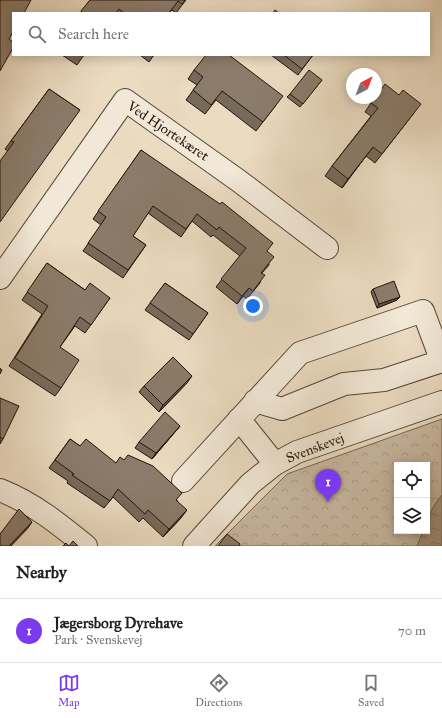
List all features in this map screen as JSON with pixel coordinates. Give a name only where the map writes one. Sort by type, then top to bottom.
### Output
[{"type":"street","name":"Ved Hjortekæret","points":[[0,278],[125,100],[239,181],[327,248]]},
{"type":"street","points":[[183,481],[239,419],[300,353],[423,311],[442,362],[384,380],[344,384],[282,409],[255,402]]},
{"type":"street","name":"Svenskevej","points":[[194,546],[250,484],[275,464],[297,452],[442,402]]},
{"type":"street","points":[[239,419],[275,464]]},
{"type":"street","points":[[0,490],[18,498],[51,518],[86,546]]},
{"type":"green space","points":[[442,419],[442,546],[215,546],[287,474]]},
{"type":"water","points":[[442,495],[442,546],[417,546],[422,534],[430,534],[430,515]]},
{"type":"building","points":[[0,0],[31,0],[25,12],[12,12],[12,34],[9,39],[12,41],[12,50],[0,71]]},
{"type":"building","points":[[90,0],[185,0],[182,4],[178,1],[170,12],[123,12],[119,9],[117,12],[81,11]]},
{"type":"building","points":[[205,56],[230,56],[283,96],[263,122],[222,91],[211,105],[193,90],[203,77],[194,70]]},
{"type":"building","points":[[285,56],[312,56],[302,69]]},
{"type":"building","points":[[309,70],[322,80],[303,104],[290,94]]},
{"type":"building","points":[[385,84],[399,95],[403,90],[421,104],[382,154],[373,147],[348,179],[332,166],[378,108],[372,104],[382,104],[382,88]]},
{"type":"building","points":[[49,89],[80,110],[0,222],[0,161],[14,142],[11,141]]},
{"type":"building","points":[[141,150],[220,204],[222,202],[273,243],[267,251],[274,257],[261,273],[265,275],[253,291],[249,288],[242,296],[221,279],[246,248],[219,227],[217,230],[197,214],[186,229],[153,206],[133,236],[146,245],[128,270],[88,243],[106,217],[98,211]]},
{"type":"building","points":[[47,263],[85,290],[90,283],[110,298],[91,325],[80,317],[60,347],[79,360],[61,388],[15,358],[48,306],[27,292]]},
{"type":"building","points":[[394,281],[400,297],[379,304],[373,289]]},
{"type":"building","points":[[165,283],[208,313],[193,334],[150,303]]},
{"type":"building","points":[[173,357],[192,376],[163,405],[144,386]]},
{"type":"building","points":[[0,398],[19,406],[3,439],[0,437]]},
{"type":"building","points":[[165,412],[180,426],[156,453],[139,442]]},
{"type":"building","points":[[70,439],[80,446],[86,439],[116,463],[120,457],[124,460],[128,455],[153,466],[182,493],[176,500],[187,510],[169,529],[148,510],[145,514],[118,489],[110,501],[72,475],[74,474],[55,460]]},
{"type":"building","points":[[19,509],[32,522],[9,546],[0,546],[0,534]]},
{"type":"building","points":[[227,534],[240,544],[239,546],[218,546]]},
{"type":"building","points":[[73,541],[78,546],[69,546]]},
{"type":"place","name":"Jægersborg Dyrehave","points":[[328,502]]}]
